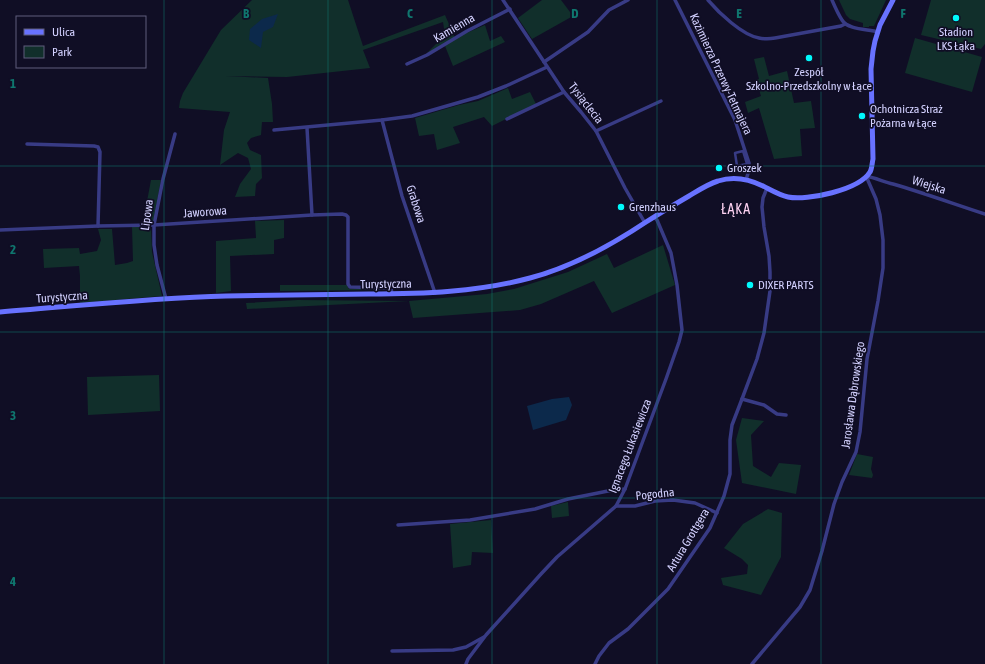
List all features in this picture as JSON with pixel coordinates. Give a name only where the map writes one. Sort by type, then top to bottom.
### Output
[{"type":"main road","points":[[767,188],[787,197],[811,197],[853,186],[870,171],[873,159],[871,69],[873,51],[883,19],[893,0]]},
{"type":"main road","name":"Turystyczna","points":[[0,312],[166,299],[226,296],[435,293],[497,286],[554,271],[592,255],[626,236],[704,187],[717,181],[728,178],[746,180],[767,188]]},
{"type":"street","name":"Tysiąclecia","points":[[503,0],[564,92],[582,112],[596,131],[625,188],[646,223]]},
{"type":"street","points":[[544,62],[588,32],[609,10],[628,0]]},
{"type":"street","name":"Kazimierza Przerwy-Tetmajera","points":[[675,0],[735,120],[749,163],[749,170],[746,180]]},
{"type":"street","points":[[708,0],[742,32],[758,38],[775,38],[845,24]]},
{"type":"street","points":[[832,0],[845,24],[851,27],[878,32]]},
{"type":"street","name":"Kamienna","points":[[408,64],[427,55],[467,30],[510,9]]},
{"type":"street","points":[[274,130],[307,128],[412,116],[478,97],[547,67]]},
{"type":"street","points":[[508,119],[564,92]]},
{"type":"street","points":[[596,131],[661,101]]},
{"type":"street","name":"Grabowa","points":[[382,120],[402,196],[435,293]]},
{"type":"street","points":[[307,128],[312,215]]},
{"type":"street","name":"Lipowa","points":[[166,299],[156,259],[154,225],[174,134]]},
{"type":"street","points":[[27,144],[98,147],[100,152],[98,226]]},
{"type":"street","points":[[743,151],[747,164],[737,166],[735,153],[743,151]]},
{"type":"street","name":"Wiejska","points":[[866,176],[877,178],[891,184],[985,214]]},
{"type":"street","name":"Jarosława Dąbrowskiego","points":[[752,664],[800,607],[810,590],[834,504],[842,482],[856,452],[860,432],[867,359],[883,268],[883,240],[880,215],[876,199],[866,176]]},
{"type":"street","name":"Artura Grottgera","points":[[595,664],[599,656],[609,644],[628,629],[668,589],[704,538],[724,496],[730,474],[730,440],[732,426],[757,359],[764,333],[770,291],[769,256],[762,207],[763,198],[767,188]]},
{"type":"street","name":"Jaworowa","points":[[0,230],[154,225],[342,214],[348,217],[348,284],[350,287],[391,288],[392,294]]},
{"type":"street","name":"Ignacego Łukasiewicza","points":[[466,664],[486,635],[541,574],[616,506],[625,489],[679,342],[682,330],[677,285],[671,253],[657,220],[654,217]]},
{"type":"street","points":[[742,399],[764,405],[777,414],[786,416]]},
{"type":"street","points":[[398,525],[466,521],[535,509],[568,498],[625,489]]},
{"type":"street","name":"Pogodna","points":[[616,506],[635,506],[655,501],[673,500],[695,503],[717,513]]},
{"type":"street","name":"Ignacego Łukasiewicza","points":[[392,651],[454,650],[466,647],[486,635]]},
{"type":"green space","points":[[252,0],[348,0],[363,46],[445,15],[455,38],[485,25],[490,41],[501,36],[505,42],[453,66],[445,46],[427,53],[445,35],[443,22],[363,50],[370,68],[287,77],[225,76],[268,78],[272,104],[273,122],[262,122],[261,135],[251,138],[247,143],[250,150],[261,155],[262,178],[256,184],[255,196],[235,197],[240,184],[251,169],[248,158],[238,153],[220,165],[224,130],[230,112],[179,108],[183,93],[221,30]]},
{"type":"green space","points":[[542,0],[561,0],[573,16],[532,39],[518,18]]},
{"type":"green space","points":[[839,0],[886,0],[874,26],[863,27],[863,23],[850,19],[846,15]]},
{"type":"green space","name":"Stadion LKS Łąka","points":[[931,0],[985,0],[985,44],[981,49],[921,35]]},
{"type":"green space","points":[[915,38],[982,57],[972,92],[905,73]]},
{"type":"green space","points":[[764,57],[769,76],[787,71],[794,103],[811,101],[815,128],[800,129],[802,156],[774,159],[759,108],[748,113],[745,102],[761,96],[756,80],[759,79],[754,59]]},
{"type":"green space","points":[[508,88],[512,99],[530,92],[536,104],[492,126],[484,117],[453,127],[460,143],[437,150],[434,134],[419,136],[415,118],[478,101]]},
{"type":"green space","points":[[151,180],[161,180],[153,223],[143,223]]},
{"type":"green space","points":[[284,220],[284,238],[274,240],[274,254],[230,256],[231,291],[216,293],[216,241],[256,238],[255,221]]},
{"type":"green space","points":[[132,227],[151,227],[152,252],[162,296],[80,303],[79,266],[44,268],[43,249],[79,248],[80,254],[97,251],[101,240],[98,229],[112,229],[115,265],[133,261]]},
{"type":"green space","points":[[663,245],[675,285],[612,313],[594,281],[541,304],[520,310],[413,318],[409,301],[487,294],[514,289],[568,272],[607,254],[614,268]]},
{"type":"green space","points":[[280,285],[347,285],[349,289],[383,290],[280,291]]},
{"type":"green space","points":[[298,300],[409,301],[247,309],[246,303]]},
{"type":"green space","points":[[159,375],[160,411],[88,415],[87,377]]},
{"type":"green space","points":[[742,418],[764,421],[751,435],[753,466],[771,477],[779,463],[801,465],[796,494],[742,483],[736,440]]},
{"type":"green space","points":[[857,454],[873,457],[871,469],[873,475],[872,478],[849,475]]},
{"type":"green space","points":[[568,502],[569,516],[552,518],[551,506]]},
{"type":"green space","points":[[768,509],[782,513],[781,557],[761,595],[723,585],[721,578],[747,574],[748,565],[742,559],[724,548],[743,524]]},
{"type":"green space","points":[[491,520],[493,553],[472,552],[471,565],[453,568],[450,524]]},
{"type":"water","points":[[278,14],[273,27],[263,32],[261,48],[249,40],[250,29],[262,19]]},
{"type":"water","points":[[569,397],[572,405],[566,420],[533,430],[527,406],[552,399]]},
{"type":"place","name":"Stadion LKS Łąka","points":[[956,18]]},
{"type":"place","name":"Zespół Szkolno-Przedszkolny w Łące","points":[[809,58]]},
{"type":"place","name":"Ochotnicza Straż Pożarna w Łące","points":[[862,116]]},
{"type":"place","name":"Groszek","points":[[719,168]]},
{"type":"place","name":"Grenzhaus","points":[[621,207]]},
{"type":"place","name":"DIXER PARTS","points":[[750,285]]},
{"type":"district","name":"ŁĄKA","points":[[736,209]]}]
